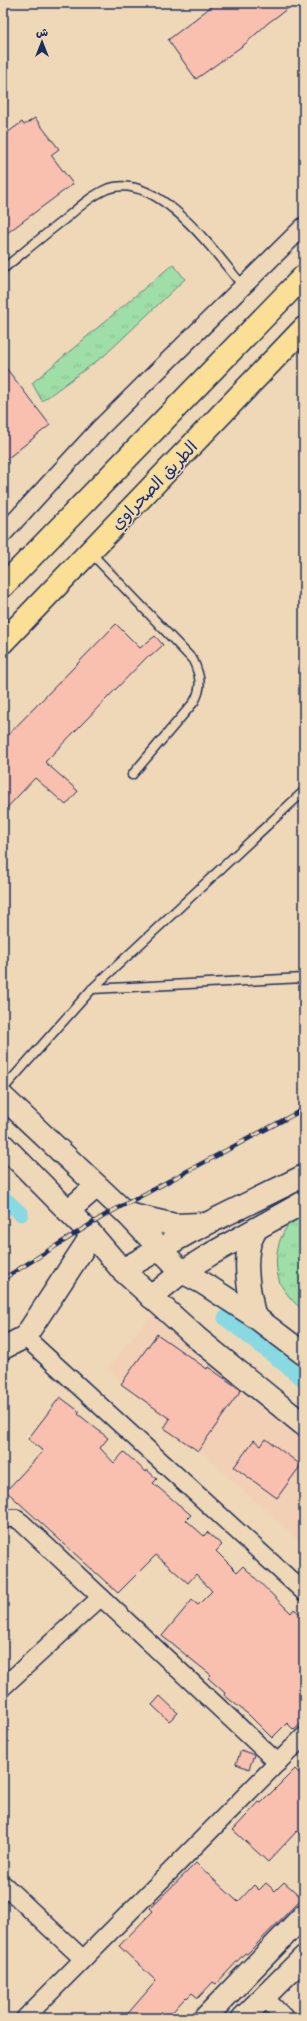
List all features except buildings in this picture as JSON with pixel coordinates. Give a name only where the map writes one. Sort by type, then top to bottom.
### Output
[{"type":"highway","points":[[3,586],[304,276]]},
{"type":"highway","name":"الطريق الصحراوي","points":[[3,642],[304,328]]},
{"type":"street","points":[[3,534],[100,428],[304,226]]},
{"type":"street","points":[[3,1097],[127,1214],[182,1272],[203,1283],[254,1316],[304,1354]]},
{"type":"street","points":[[3,1145],[92,1235],[122,1270],[151,1297],[197,1338],[304,1425]]},
{"type":"street","points":[[122,1270],[190,1232],[304,1176]]},
{"type":"street","points":[[68,1211],[97,1186]]},
{"type":"street","points":[[151,1297],[182,1272],[304,1202]]},
{"type":"street","points":[[127,1214],[175,1225],[208,1224]]},
{"type":"street","points":[[254,1316],[249,1288],[247,1258],[249,1245],[256,1229]]},
{"type":"street","points":[[3,1348],[25,1337],[92,1235]]},
{"type":"street","points":[[25,1337],[304,1592]]},
{"type":"street","points":[[3,1519],[15,1518],[21,1522],[278,1763]]},
{"type":"street","points":[[3,1687],[101,1597]]},
{"type":"street","points":[[25,2018],[304,1736]]},
{"type":"street","points":[[3,1885],[83,1959]]},
{"type":"street","points":[[205,2018],[304,1915]]},
{"type":"street","points":[[244,2018],[304,1957]]},
{"type":"street","points":[[264,1997],[285,2018]]},
{"type":"lane","points":[[3,269],[88,200],[108,189],[123,187],[137,188],[154,195],[175,212],[202,237],[243,286]]},
{"type":"lane","points":[[90,551],[192,660],[198,671],[200,680],[199,694],[194,702],[132,775]]},
{"type":"lane","points":[[3,1089],[92,990],[304,791]]},
{"type":"lane","points":[[92,990],[304,978]]},
{"type":"shaded area","points":[[163,1302],[304,1416],[304,1545],[107,1368]]},
{"type":"green space","points":[[173,264],[185,279],[105,355],[42,401],[32,383]]},
{"type":"green space","points":[[304,1212],[304,1311],[290,1298],[282,1287],[277,1273],[276,1263],[279,1243],[283,1233],[295,1217]]},
{"type":"waterway","points":[[3,1197],[21,1214]]},
{"type":"waterway","points":[[225,1318],[304,1380]]},
{"type":"railway","points":[[3,1279],[107,1214],[304,1109]]}]
